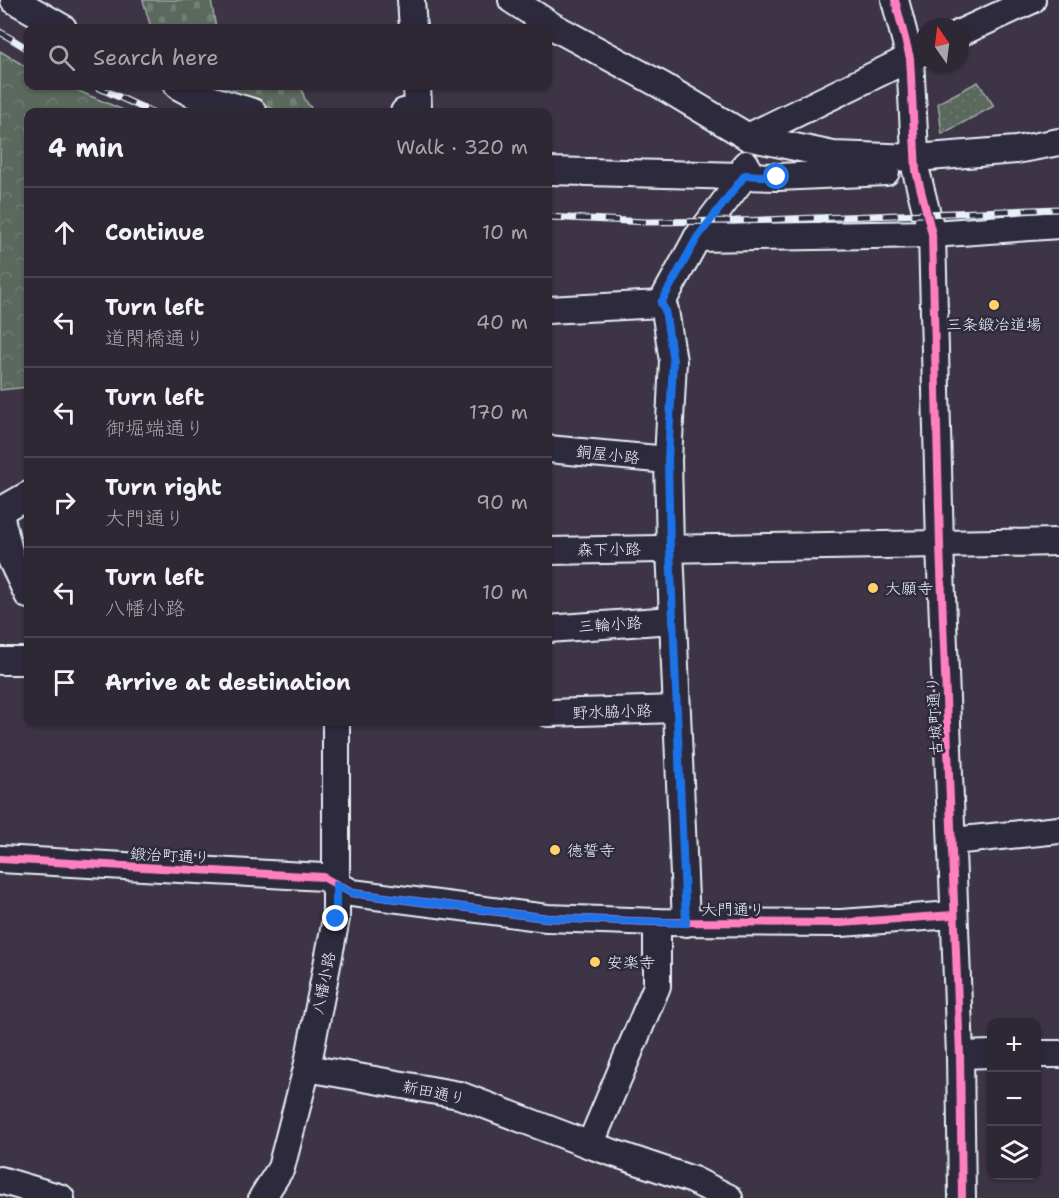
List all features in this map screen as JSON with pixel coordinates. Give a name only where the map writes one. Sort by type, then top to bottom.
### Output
[{"type":"street","points":[[14,0],[56,24]]},
{"type":"street","points":[[411,0],[413,24]]},
{"type":"street","points":[[512,0],[549,24]]},
{"type":"street","name":"古城町通り","points":[[895,0],[915,50]]},
{"type":"street","points":[[969,29],[1032,0]]},
{"type":"street","points":[[552,26],[661,85],[748,137],[833,155],[916,164]]},
{"type":"street","points":[[748,137],[915,56]]},
{"type":"street","name":"古城町通り","points":[[917,72],[916,164],[932,234],[940,544],[953,841],[953,915],[960,1055],[963,1198]]},
{"type":"street","points":[[186,90],[240,108]]},
{"type":"street","points":[[417,90],[418,108]]},
{"type":"street","points":[[661,303],[697,238],[745,175],[748,137]]},
{"type":"street","points":[[552,171],[745,175],[916,164],[1059,142]]},
{"type":"street","points":[[697,238],[932,234],[1059,225]]},
{"type":"street","points":[[552,310],[661,303]]},
{"type":"street","points":[[661,303],[665,310],[673,361],[668,460],[670,548],[686,923]]},
{"type":"street","name":"銅屋小路","points":[[552,449],[668,460]]},
{"type":"street","points":[[24,497],[0,512],[10,559],[24,587]]},
{"type":"street","name":"森下小路","points":[[552,551],[1059,542]]},
{"type":"street","name":"三輪小路","points":[[552,629],[672,620]]},
{"type":"street","points":[[0,662],[24,662]]},
{"type":"street","name":"野水脇小路","points":[[552,713],[676,710]]},
{"type":"street","name":"八幡小路","points":[[262,1198],[281,1168],[307,1068],[336,919],[336,726]]},
{"type":"street","points":[[953,841],[1059,830]]},
{"type":"street","name":"鍛治町通り","points":[[0,859],[323,876],[336,885]]},
{"type":"street","name":"大門通り","points":[[336,885],[352,893],[547,918],[686,923],[841,923],[953,915]]},
{"type":"street","points":[[590,1145],[657,986],[657,922]]},
{"type":"street","points":[[960,1055],[987,1054]]},
{"type":"street","points":[[1041,1054],[1059,1054]]},
{"type":"street","name":"新田通り","points":[[307,1068],[459,1095],[590,1145],[693,1180],[729,1198]]},
{"type":"street","points":[[0,1180],[61,1198]]},
{"type":"green space","points":[[143,0],[211,0],[215,24],[150,24]]},
{"type":"green space","points":[[0,51],[24,66],[24,90],[76,90],[119,108],[24,108],[24,387],[0,390]]},
{"type":"green space","points":[[978,82],[994,106],[942,134],[938,103]]},
{"type":"green space","points":[[215,90],[302,90],[305,100],[311,108],[272,108]]},
{"type":"railway","points":[[0,32],[24,47]]},
{"type":"railway","points":[[104,90],[143,108]]},
{"type":"railway","points":[[552,217],[647,222],[735,221],[1059,209]]},
{"type":"cycle path","points":[[895,0],[910,58],[916,171],[932,234],[940,545],[960,1055],[962,1198]]},
{"type":"cycle path","points":[[0,859],[323,877],[352,893],[547,918],[657,922],[841,923],[953,915]]},
{"type":"place","name":"三条鍛冶道場","points":[[994,305]]},
{"type":"place","name":"大願寺","points":[[873,588]]},
{"type":"place","name":"徳誓寺","points":[[555,850]]},
{"type":"place","name":"安楽寺","points":[[595,962]]},
{"type":"route","points":[[336,919],[336,885],[352,893],[547,918],[686,923],[670,548],[668,460],[673,361],[665,310],[661,303],[697,238],[745,175],[777,177]]}]
